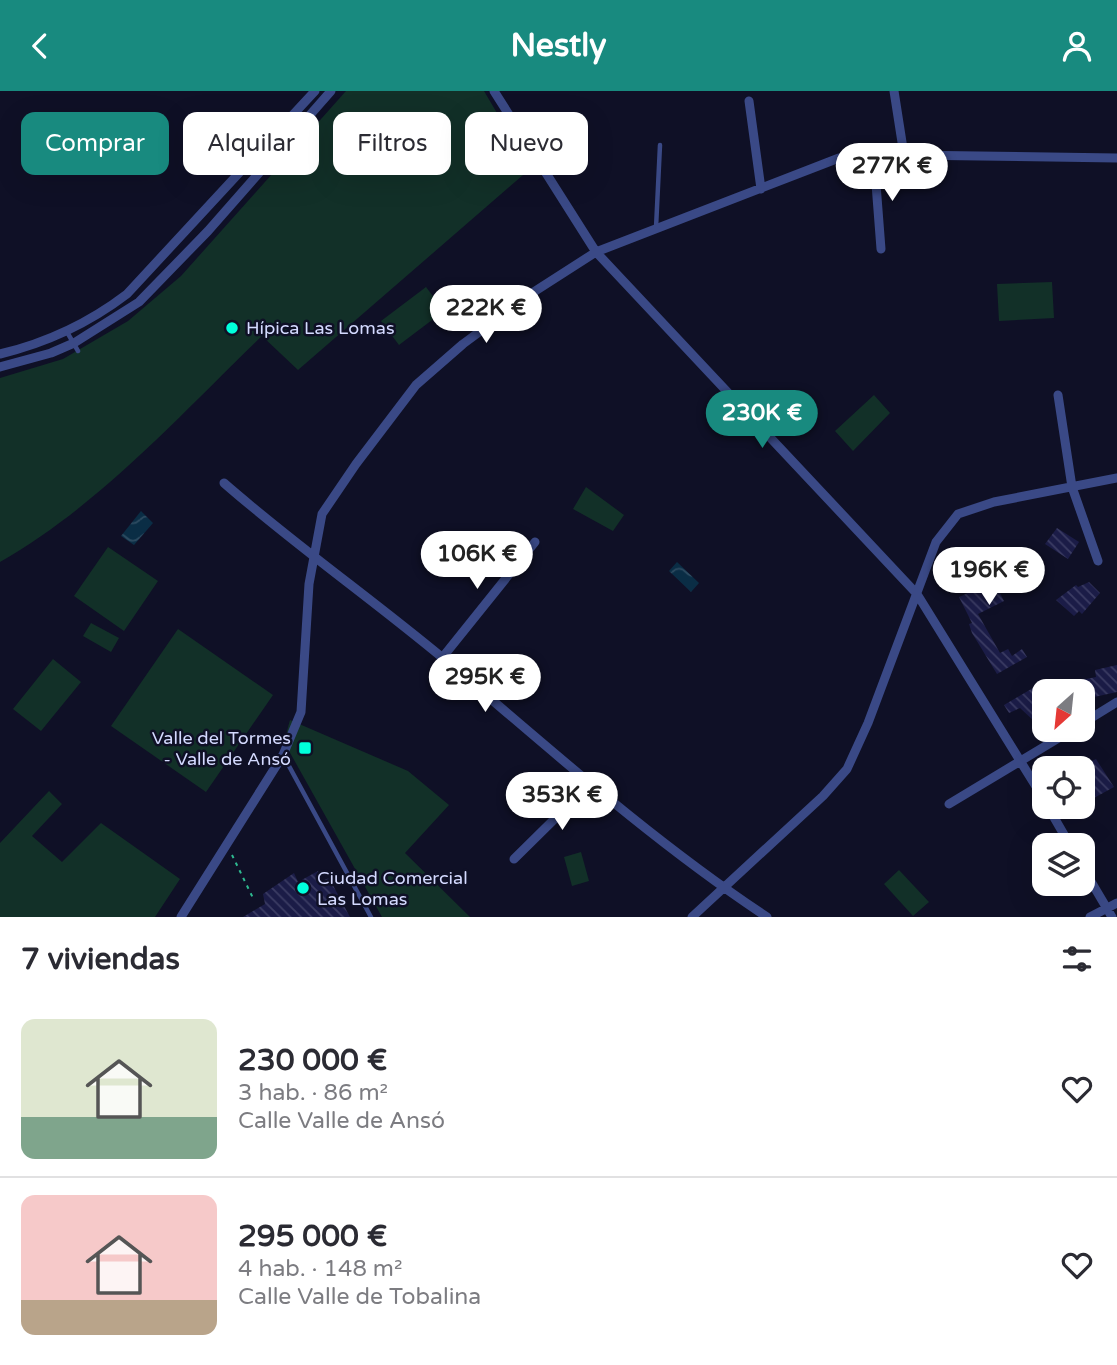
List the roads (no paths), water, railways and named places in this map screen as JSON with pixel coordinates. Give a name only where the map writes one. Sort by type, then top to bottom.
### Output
[{"type":"street","points":[[0,353],[67,331],[110,307],[146,276],[315,91]]},
{"type":"street","points":[[0,367],[76,347],[154,289],[331,91]]},
{"type":"street","points":[[494,91],[596,253],[917,594],[1032,779]]},
{"type":"street","points":[[894,91],[905,155]]},
{"type":"street","points":[[749,101],[761,189]]},
{"type":"street","points":[[181,917],[283,755],[301,712],[304,630],[313,555],[322,514],[416,385],[463,344],[529,295],[596,253],[761,189],[800,170],[839,158],[905,155],[1117,158]]},
{"type":"street","points":[[874,158],[881,249]]},
{"type":"street","points":[[1058,395],[1072,487],[1098,561]]},
{"type":"street","points":[[692,917],[823,796],[847,769],[936,542],[958,514],[994,502],[1117,478]]},
{"type":"street","points":[[224,483],[278,531],[313,555],[442,658],[590,785],[725,889],[767,917]]},
{"type":"street","points":[[442,658],[535,543]]},
{"type":"street","points":[[1096,715],[1117,702]]},
{"type":"street","points":[[948,804],[1052,742]]},
{"type":"street","points":[[514,859],[590,785]]},
{"type":"street","points":[[1095,888],[1109,913]]},
{"type":"street","points":[[1090,917],[1109,913],[1117,903]]},
{"type":"lane","points":[[656,231],[660,145]]},
{"type":"lane","points":[[67,331],[76,347]]},
{"type":"lane","points":[[283,755],[371,917]]},
{"type":"water","points":[[141,511],[153,523],[134,545],[121,536]]},
{"type":"water","points":[[677,562],[699,583],[691,592],[669,571]]},
{"type":"place","name":"Hípica Las Lomas","points":[[232,328]]},
{"type":"place","name":"Valle del Tormes - Valle de Ansó","points":[[305,748]]},
{"type":"place","name":"Ciudad Comercial Las Lomas","points":[[303,888]]}]
